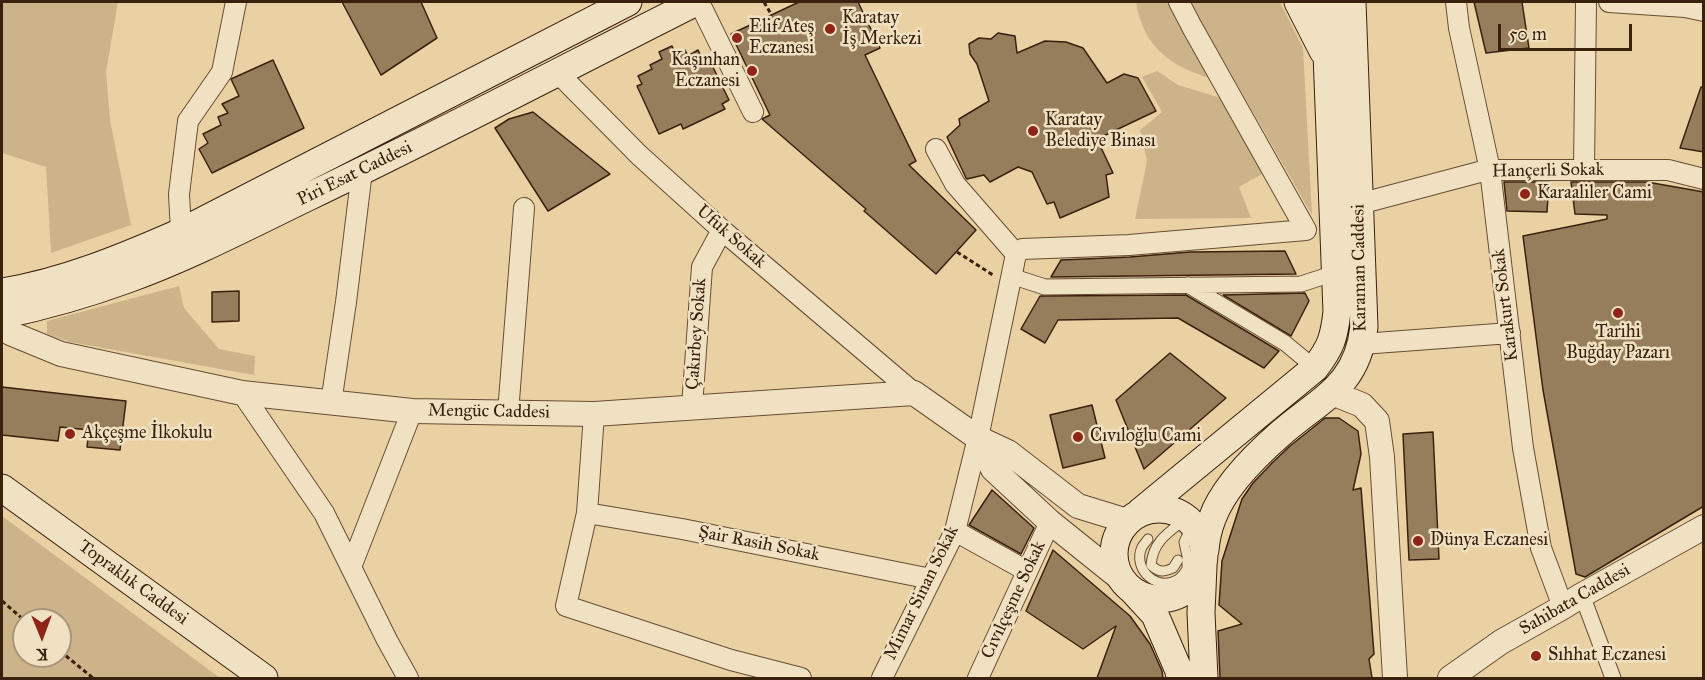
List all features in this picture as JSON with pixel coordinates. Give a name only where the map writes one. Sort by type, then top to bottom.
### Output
[{"type":"main road","name":"Piri Esat Caddesi","points":[[2,292],[75,274],[181,232],[628,2]]},
{"type":"main road","name":"Piri Esat Caddesi","points":[[2,315],[42,306],[129,278],[211,243],[362,171],[697,2]]},
{"type":"main road","points":[[1299,2],[1328,62]]},
{"type":"main road","name":"Karaman Caddesi","points":[[1133,517],[1315,368],[1328,351],[1335,332],[1337,312],[1325,2]]},
{"type":"main road","name":"Karaman Caddesi","points":[[1195,558],[1207,534],[1212,517],[1242,471],[1280,434],[1332,393],[1353,368],[1362,344],[1364,327],[1352,2]]},
{"type":"main road","name":"Topraklık Caddesi","points":[[2,488],[264,678]]},
{"type":"main road","points":[[1180,678],[1155,615],[1126,584],[1115,564],[1114,549],[1118,534],[1133,517],[1154,508],[1168,509],[1182,514],[1201,536],[1195,558],[1201,613],[1204,678]]},
{"type":"main road","points":[[1126,584],[1146,597],[1161,599],[1176,596],[1188,589],[1198,578],[1195,558]]},
{"type":"street","points":[[181,232],[179,194],[188,121],[222,72],[236,2]]},
{"type":"street","points":[[697,2],[753,112]]},
{"type":"street","points":[[936,149],[955,184],[1016,254],[1022,249],[1129,245],[1306,230],[1179,2]]},
{"type":"street","name":"Karakurt Sokak","points":[[1456,2],[1459,28],[1490,170],[1523,448],[1540,548],[1572,601]]},
{"type":"street","points":[[1584,170],[1586,2]]},
{"type":"street","points":[[1609,2],[1685,6],[1704,11]]},
{"type":"street","name":"Ufuk Sokak","points":[[557,72],[639,155],[722,230],[914,393]]},
{"type":"street","name":"Hançerli Sokak","points":[[1359,204],[1490,170],[1668,170],[1704,179]]},
{"type":"street","points":[[331,403],[362,171]]},
{"type":"street","points":[[508,413],[524,208]]},
{"type":"street","name":"Çakırbey Sokak","points":[[692,407],[702,267],[722,230]]},
{"type":"street","name":"Mimar Sinan Sokak","points":[[882,678],[955,531],[978,438],[1016,254]]},
{"type":"street","points":[[1011,281],[1045,287],[1301,284],[1335,273]]},
{"type":"street","points":[[1188,285],[1285,343],[1315,368]]},
{"type":"street","name":"Mengüc Caddesi","points":[[2,320],[10,333],[61,354],[242,393],[412,411],[594,414],[914,393]]},
{"type":"street","points":[[1362,344],[1510,333]]},
{"type":"street","points":[[242,393],[324,513],[408,678]]},
{"type":"street","points":[[914,393],[978,438],[1008,452],[1078,506],[1133,517]]},
{"type":"street","points":[[1332,393],[1362,405],[1377,421],[1382,457],[1395,678]]},
{"type":"street","points":[[351,567],[412,411]]},
{"type":"street","points":[[594,414],[587,513],[566,606],[730,660],[801,678]]},
{"type":"street","points":[[978,438],[993,469],[1050,522],[1126,584]]},
{"type":"street","name":"Şair Rasih Sokak","points":[[587,513],[682,529],[931,579]]},
{"type":"street","name":"Cıvılçeşme Sokak","points":[[978,678],[1050,522]]},
{"type":"street","name":"Sahibata Caddesi","points":[[1450,678],[1501,642],[1704,527]]},
{"type":"street","points":[[955,531],[1028,571]]},
{"type":"street","points":[[1572,601],[1613,678]]},
{"type":"lane","points":[[1190,521],[1162,538],[1152,554],[1151,565],[1156,571],[1164,572],[1195,558]]},
{"type":"lane","points":[[1148,539],[1141,549],[1144,573],[1153,581],[1165,584],[1178,580],[1187,569],[1184,542],[1190,521]]},
{"type":"path","points":[[764,2],[771,14]]},
{"type":"path","points":[[957,252],[1011,281]]},
{"type":"path","points":[[72,661],[93,678]]},
{"type":"shaded area","points":[[2,2],[118,2],[106,72],[110,120],[131,225],[51,253],[46,167],[2,153]]},
{"type":"shaded area","points":[[1136,2],[1167,2],[1210,78],[1182,67],[1160,52],[1145,31]]},
{"type":"shaded area","points":[[1190,2],[1280,2],[1303,48],[1312,215]]},
{"type":"shaded area","points":[[1157,71],[1178,85],[1221,98],[1264,173],[1239,187],[1251,218],[1135,219],[1147,161],[1140,130],[1162,112],[1142,77]]},
{"type":"shaded area","points":[[179,286],[184,308],[219,349],[255,356],[254,375],[70,342],[47,334],[47,321]]},
{"type":"shaded area","points":[[2,516],[220,678],[2,678]]},
{"type":"building","points":[[342,2],[421,2],[437,38],[381,75]]},
{"type":"building","points":[[799,2],[858,2],[880,48],[865,55],[916,161],[909,165],[976,230],[936,274],[864,211],[866,209],[762,119],[770,115],[731,34]]},
{"type":"building","points":[[1474,2],[1522,2],[1529,48],[1486,53]]},
{"type":"building","name":"Karatay Belediye Binası","points":[[998,33],[1015,36],[1017,53],[1045,41],[1066,42],[1083,48],[1107,83],[1124,74],[1138,78],[1156,111],[1097,139],[1113,173],[1106,175],[1109,197],[1060,218],[1054,202],[1047,204],[1032,172],[1018,167],[990,182],[984,175],[966,178],[947,137],[960,125],[959,119],[989,101],[977,64],[970,54],[969,44],[979,38],[991,39]]},
{"type":"building","points":[[672,46],[676,55],[685,50],[688,56],[698,50],[705,64],[710,61],[729,100],[722,104],[725,109],[683,129],[681,124],[659,134],[637,86],[642,84],[638,76],[652,69],[650,65],[662,59],[659,52]]},
{"type":"building","points":[[273,60],[304,128],[212,173],[199,149],[208,143],[203,134],[221,125],[218,117],[228,113],[222,104],[239,96],[231,79]]},
{"type":"building","points":[[1701,87],[1704,87],[1704,152],[1680,148]]},
{"type":"building","points":[[533,112],[610,174],[548,211],[495,128],[509,119]]},
{"type":"building","name":"Karaaliler Cami","points":[[1504,182],[1549,182],[1547,212],[1507,211]]},
{"type":"building","name":"Tarihi Buğday Pazarı","points":[[1571,182],[1647,182],[1704,192],[1704,506],[1585,577],[1576,574],[1543,390],[1523,236],[1607,219],[1607,215],[1575,214]]},
{"type":"building","points":[[1285,251],[1296,274],[1051,277],[1061,260],[1190,252]]},
{"type":"building","points":[[239,291],[239,321],[212,322],[212,292]]},
{"type":"building","points":[[1305,293],[1309,301],[1291,336],[1223,295]]},
{"type":"building","points":[[1186,295],[1279,351],[1264,368],[1178,318],[1058,320],[1045,343],[1021,329],[1040,296]]},
{"type":"building","points":[[1170,353],[1226,398],[1144,469],[1116,400]]},
{"type":"building","points":[[2,387],[126,401],[120,450],[87,447],[89,430],[60,427],[58,441],[2,435]]},
{"type":"building","name":"Cıvıloğlu Cami","points":[[1092,405],[1105,458],[1063,468],[1050,415]]},
{"type":"building","points":[[1325,418],[1339,418],[1358,431],[1361,454],[1353,490],[1361,488],[1374,654],[1369,659],[1372,678],[1220,678],[1218,631],[1242,624],[1219,605],[1222,561],[1242,499],[1272,463]]},
{"type":"building","points":[[1433,432],[1439,559],[1409,560],[1403,434]]},
{"type":"building","points":[[992,490],[1034,528],[1021,554],[969,525]]},
{"type":"building","points":[[1053,550],[1130,616],[1150,644],[1163,678],[1097,678],[1116,626],[1083,649],[1026,611]]},
{"type":"place","name":"Karatay İş Merkezi","points":[[830,29]]},
{"type":"place","name":"Elif Ateş Eczanesi","points":[[737,38]]},
{"type":"place","name":"Kaşınhan Eczanesi","points":[[752,71]]},
{"type":"place","name":"Karatay Belediye Binası","points":[[1033,131]]},
{"type":"place","name":"Karaaliler Cami","points":[[1525,194]]},
{"type":"place","name":"Tarihi Buğday Pazarı","points":[[1618,313]]},
{"type":"place","name":"Akçeşme İlkokulu","points":[[70,434]]},
{"type":"place","name":"Cıvıloğlu Cami","points":[[1078,437]]},
{"type":"place","name":"Dünya Eczanesi","points":[[1418,541]]},
{"type":"place","name":"Sıhhat Eczanesi","points":[[1536,656]]}]
